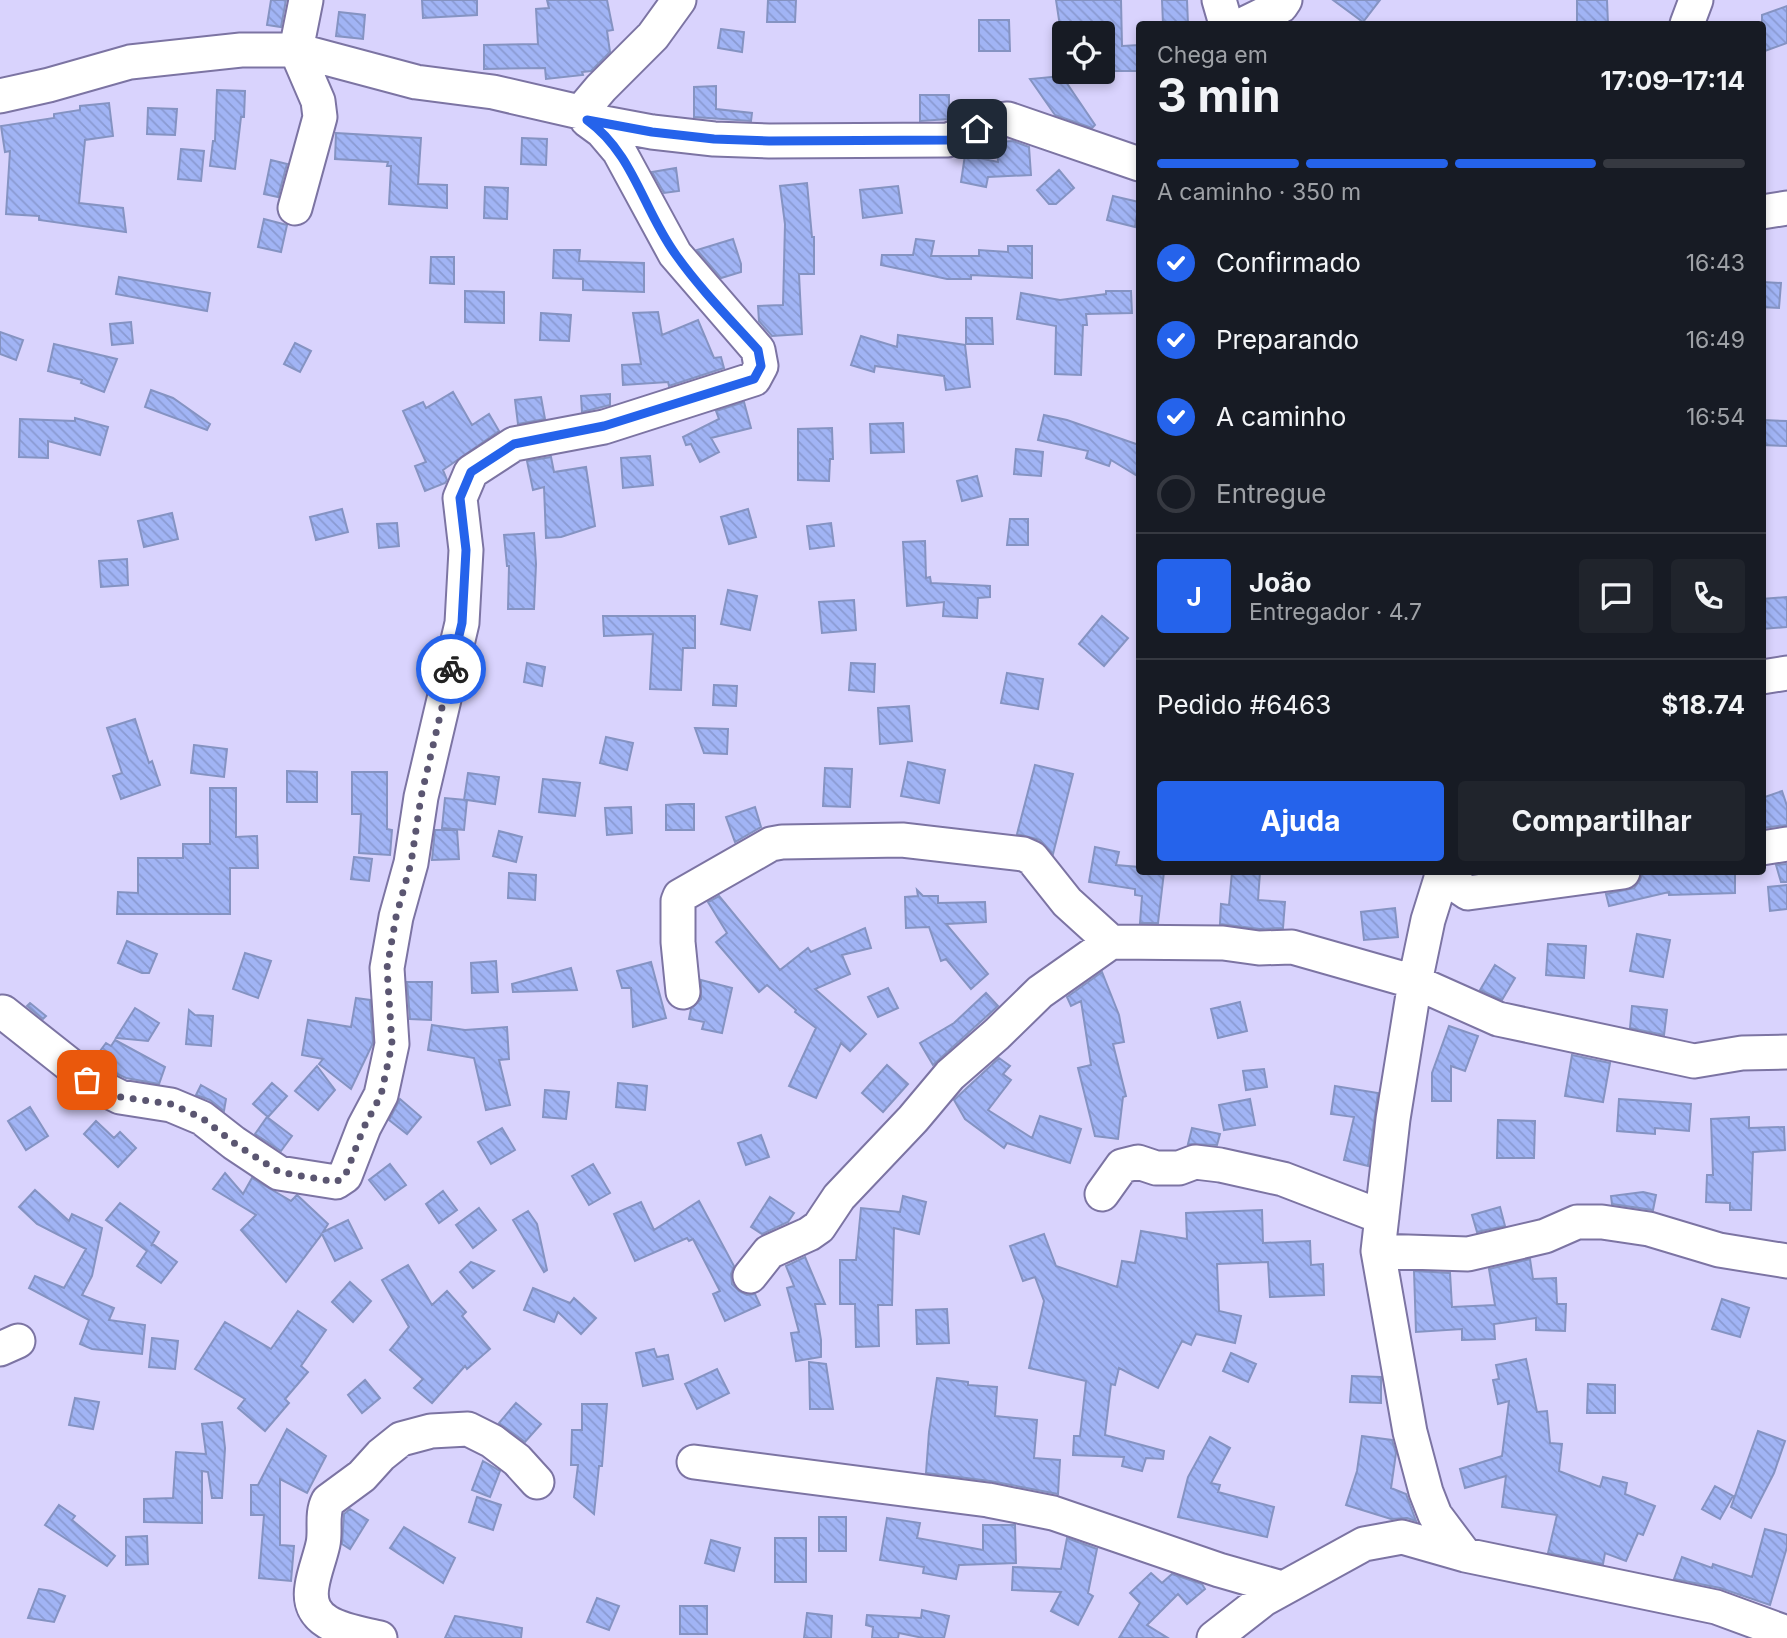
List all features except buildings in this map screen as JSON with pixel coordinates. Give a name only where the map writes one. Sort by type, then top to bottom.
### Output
[{"type":"street","points":[[295,208],[320,117],[318,101],[296,50],[306,0]]},
{"type":"street","points":[[3,1012],[87,1080],[120,1097],[171,1104],[202,1118],[279,1172],[336,1182],[345,1176],[364,1127],[381,1095],[392,1044],[387,968],[396,917],[411,863],[421,797],[462,623],[466,550],[460,498],[471,472],[514,444],[604,426],[688,400],[754,379],[761,366],[758,350],[675,254],[619,151],[586,117],[585,107],[653,36],[679,0]]},
{"type":"street","points":[[1219,0],[1225,21]]},
{"type":"street","points":[[1250,21],[1281,6],[1285,0]]},
{"type":"street","points":[[1688,21],[1696,0]]},
{"type":"street","points":[[0,96],[130,62],[241,50],[296,50],[416,82],[494,92],[586,117],[702,138],[769,141],[948,140],[999,120],[1009,119],[1136,163]]},
{"type":"street","points":[[1766,211],[1787,208]]},
{"type":"street","points":[[1766,676],[1787,673]]},
{"type":"street","points":[[683,992],[678,942],[680,896],[771,844],[782,842],[902,840],[1023,854],[1032,858],[1067,902],[1111,942]]},
{"type":"street","points":[[1766,847],[1787,844]]},
{"type":"street","points":[[1441,875],[1428,920],[1415,982],[1393,1118],[1378,1251],[1410,1432],[1426,1492],[1435,1515],[1465,1555]]},
{"type":"street","points":[[1445,875],[1468,893],[1601,875]]},
{"type":"street","points":[[750,1276],[769,1252],[809,1234],[818,1227],[839,1198],[913,1119],[950,1074],[1040,992],[1111,942],[1292,947],[1415,982],[1498,1019],[1694,1061],[1741,1053],[1787,1052]]},
{"type":"street","points":[[1102,1194],[1122,1166],[1138,1162],[1156,1168],[1179,1168],[1195,1162],[1283,1179],[1382,1217]]},
{"type":"street","points":[[1378,1251],[1468,1254],[1545,1236],[1577,1222],[1602,1222],[1649,1229],[1719,1250],[1787,1261]]},
{"type":"street","points":[[380,1638],[330,1626],[312,1605],[311,1588],[324,1541],[325,1507],[328,1501],[362,1476],[381,1455],[401,1439],[431,1431],[468,1429],[492,1441],[517,1460],[537,1482]]},
{"type":"street","points":[[694,1462],[988,1500],[1053,1513],[1219,1570],[1282,1588]]},
{"type":"street","points":[[1214,1638],[1282,1588],[1364,1544],[1402,1537],[1465,1555],[1716,1607],[1787,1633]]},
{"type":"way so far","points":[[87,1080],[120,1097],[171,1104],[202,1118],[279,1172],[336,1182],[345,1176],[364,1127],[381,1095],[392,1044],[387,968],[396,917],[411,863],[421,797],[451,669]]},
{"type":"route","points":[[451,669],[462,623],[466,550],[460,498],[471,472],[514,444],[604,426],[754,379],[761,366],[758,350],[675,254],[619,151],[602,131],[587,120],[652,132],[714,139],[769,141],[948,140],[977,129]]}]
